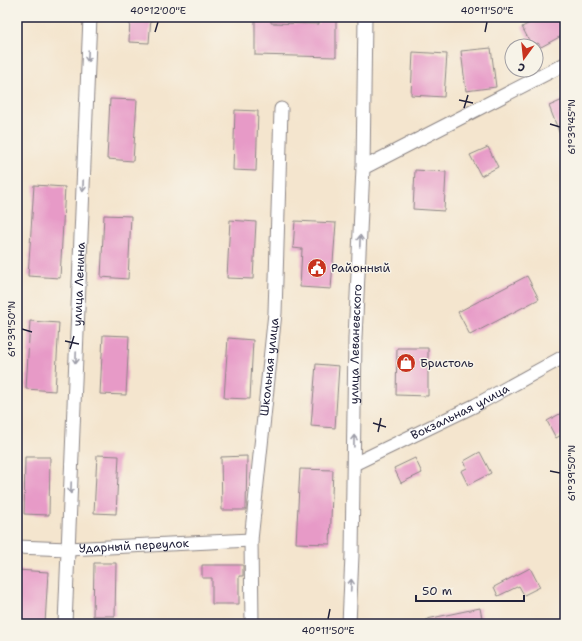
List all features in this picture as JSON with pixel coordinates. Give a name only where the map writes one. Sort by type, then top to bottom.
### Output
[{"type":"street","name":"улица Ленина","points":[[65,624],[90,17]]},
{"type":"street","name":"улица Леваневского","points":[[349,624],[354,464],[355,338],[363,168],[365,17]]},
{"type":"street","points":[[363,168],[565,64]]},
{"type":"street","name":"Школьная улица","points":[[252,624],[251,540],[275,312],[281,110]]},
{"type":"street","name":"Вокзальная улица","points":[[354,464],[476,405],[565,356]]},
{"type":"street","name":"Ударный переулок","points":[[17,548],[68,549],[251,540]]},
{"type":"building","points":[[130,17],[151,17],[149,43],[129,42]]},
{"type":"building","points":[[255,17],[271,17],[271,23],[319,24],[319,17],[336,17],[336,57],[255,55]]},
{"type":"building","points":[[541,17],[565,17],[565,34],[544,45],[544,38],[528,38],[522,27]]},
{"type":"building","points":[[491,48],[496,87],[466,91],[461,51]]},
{"type":"building","points":[[413,52],[447,54],[444,97],[411,95]]},
{"type":"building","points":[[110,99],[137,100],[133,161],[107,159]]},
{"type":"building","points":[[565,99],[565,145],[564,145],[549,106]]},
{"type":"building","points":[[235,110],[258,111],[256,171],[233,170]]},
{"type":"building","points":[[488,147],[498,167],[481,176],[470,155]]},
{"type":"building","points":[[415,170],[446,172],[444,211],[413,209]]},
{"type":"building","points":[[34,185],[65,187],[60,278],[28,276]]},
{"type":"building","points":[[104,215],[131,216],[128,279],[101,277]]},
{"type":"building","points":[[230,220],[256,222],[253,279],[227,278]]},
{"type":"building","name":"Районный","points":[[295,221],[336,223],[331,289],[300,287],[302,249],[293,248]]},
{"type":"building","points":[[527,276],[539,299],[470,335],[458,312]]},
{"type":"building","points":[[30,321],[59,323],[55,391],[26,389]]},
{"type":"building","points":[[103,335],[129,336],[126,395],[100,394]]},
{"type":"building","points":[[228,338],[253,340],[250,399],[224,398]]},
{"type":"building","points":[[397,348],[428,348],[428,396],[396,395]]},
{"type":"building","points":[[316,364],[339,366],[335,428],[311,426]]},
{"type":"building","points":[[565,411],[565,433],[556,438],[547,421]]},
{"type":"building","points":[[480,452],[491,473],[468,485],[461,471],[467,468],[464,461]]},
{"type":"building","points":[[97,455],[119,456],[116,514],[94,513]]},
{"type":"building","points":[[247,456],[246,510],[222,510],[221,457]]},
{"type":"building","points":[[25,457],[50,457],[49,515],[24,514]]},
{"type":"building","points":[[415,458],[422,473],[401,483],[394,468]]},
{"type":"building","points":[[300,469],[333,470],[330,544],[296,543]]},
{"type":"building","points":[[94,563],[116,563],[115,616],[93,616]]},
{"type":"building","points":[[202,565],[243,565],[243,576],[239,576],[239,604],[212,604],[212,578],[202,578]]},
{"type":"building","points":[[530,568],[540,587],[524,595],[519,586],[498,596],[494,587]]},
{"type":"building","points":[[17,570],[48,572],[45,624],[17,624]]},
{"type":"building","points":[[480,608],[483,624],[427,624],[427,619]]},
{"type":"place","name":"Районный","points":[[317,268]]},
{"type":"place","name":"Бристоль","points":[[406,363]]}]
